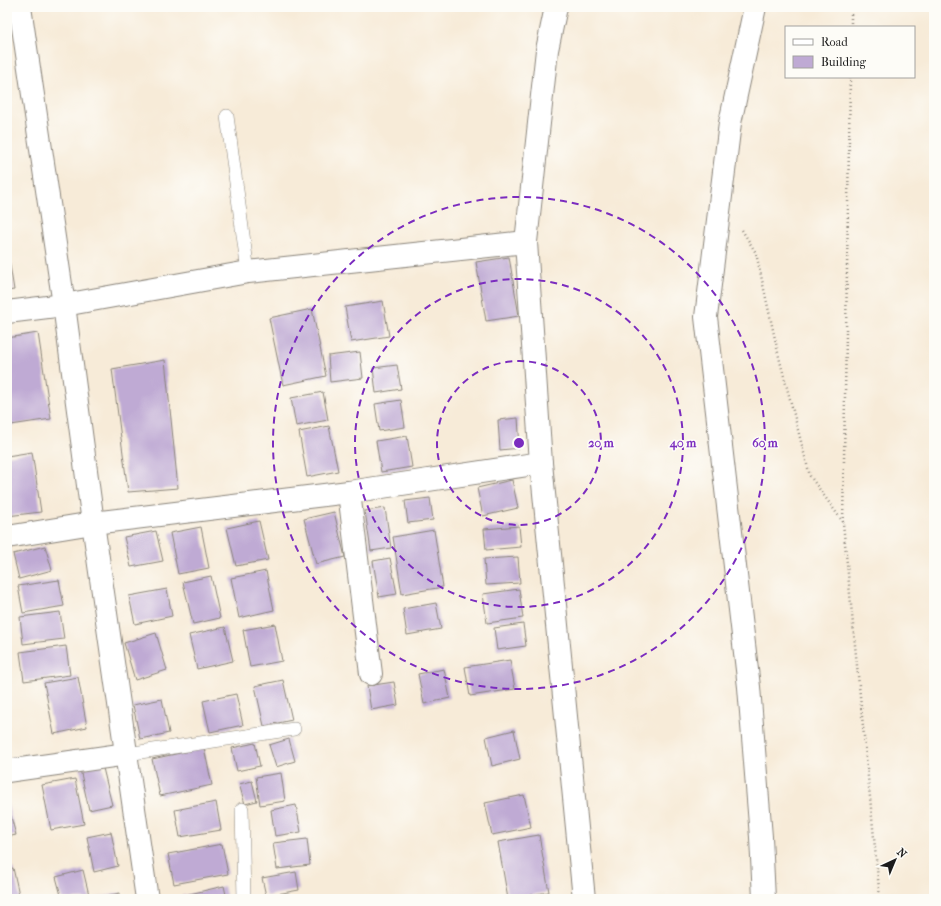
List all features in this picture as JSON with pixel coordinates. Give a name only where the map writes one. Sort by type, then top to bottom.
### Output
[{"type":"street","points":[[20,7],[64,305],[93,523],[147,899]]},
{"type":"street","points":[[556,7],[546,50],[526,242],[541,463],[584,899]]},
{"type":"street","points":[[755,7],[730,123],[706,317],[749,687],[764,899]]},
{"type":"street","points":[[7,312],[64,305],[248,272],[526,242]]},
{"type":"street","points":[[7,537],[93,523],[350,492],[541,463]]},
{"type":"street","points":[[350,492],[371,674]]},
{"type":"street","points":[[7,770],[127,754]]},
{"type":"lane","points":[[227,116],[248,272]]},
{"type":"lane","points":[[127,754],[294,729]]},
{"type":"lane","points":[[242,809],[244,899]]},
{"type":"path","points":[[851,26],[852,7]]},
{"type":"path","points":[[850,78],[843,523],[880,899]]},
{"type":"path","points":[[721,196],[756,253],[779,357],[810,476],[843,523]]},
{"type":"building","points":[[7,253],[14,290],[7,291]]},
{"type":"building","points":[[509,257],[519,316],[486,321],[476,262]]},
{"type":"building","points":[[383,301],[389,336],[351,342],[345,307]]},
{"type":"building","points":[[312,309],[326,376],[283,385],[269,318]]},
{"type":"building","points":[[38,333],[51,419],[11,425],[7,401],[7,338]]},
{"type":"building","points":[[360,352],[363,378],[330,382],[328,356]]},
{"type":"building","points":[[165,360],[178,488],[128,492],[112,369]]},
{"type":"building","points":[[397,365],[401,389],[376,393],[373,368]]},
{"type":"building","points":[[323,392],[328,420],[296,426],[291,398]]},
{"type":"building","points":[[401,400],[405,427],[379,431],[375,404]]},
{"type":"building","points":[[518,418],[520,448],[500,450],[498,420]]},
{"type":"building","points":[[329,426],[338,471],[307,477],[299,432]]},
{"type":"building","points":[[407,436],[412,467],[381,472],[376,441]]},
{"type":"building","points":[[32,452],[41,512],[7,516],[7,456]]},
{"type":"building","points":[[512,480],[518,508],[483,516],[477,488]]},
{"type":"building","points":[[430,498],[433,520],[408,523],[405,501]]},
{"type":"building","points":[[385,508],[391,548],[371,551],[365,511]]},
{"type":"building","points":[[334,512],[345,557],[316,564],[304,519]]},
{"type":"building","points":[[259,521],[268,560],[236,566],[227,528]]},
{"type":"building","points":[[519,526],[521,547],[486,550],[484,529]]},
{"type":"building","points":[[201,527],[209,568],[178,574],[170,533]]},
{"type":"building","points":[[434,530],[443,587],[402,594],[393,537]]},
{"type":"building","points":[[156,531],[163,561],[131,567],[124,537]]},
{"type":"building","points":[[45,546],[52,570],[19,579],[13,554]]},
{"type":"building","points":[[518,557],[520,583],[486,585],[484,559]]},
{"type":"building","points":[[390,558],[397,594],[379,597],[373,561]]},
{"type":"building","points":[[266,571],[274,610],[239,618],[231,578]]},
{"type":"building","points":[[211,576],[220,618],[193,624],[183,582]]},
{"type":"building","points":[[59,580],[64,606],[23,613],[18,586]]},
{"type":"building","points":[[167,589],[172,616],[135,624],[129,596]]},
{"type":"building","points":[[519,589],[523,618],[487,623],[483,594]]},
{"type":"building","points":[[436,603],[441,629],[407,635],[403,609]]},
{"type":"building","points":[[60,612],[64,639],[23,644],[20,617]]},
{"type":"building","points":[[275,624],[282,661],[250,667],[243,630]]},
{"type":"building","points":[[523,624],[526,646],[497,650],[494,628]]},
{"type":"building","points":[[225,627],[233,661],[197,669],[189,635]]},
{"type":"building","points":[[156,633],[167,670],[135,680],[124,643]]},
{"type":"building","points":[[66,646],[70,675],[24,681],[20,652]]},
{"type":"building","points":[[510,660],[515,689],[470,696],[465,667]]},
{"type":"building","points":[[444,669],[450,698],[424,704],[418,674]]},
{"type":"building","points":[[78,677],[87,727],[54,734],[44,683]]},
{"type":"building","points":[[283,680],[292,720],[264,726],[255,686]]},
{"type":"building","points":[[394,682],[398,705],[371,710],[367,686]]},
{"type":"building","points":[[236,694],[243,725],[210,732],[203,701]]},
{"type":"building","points":[[162,699],[169,733],[140,739],[133,705]]},
{"type":"building","points":[[514,730],[520,759],[492,766],[486,737]]},
{"type":"building","points":[[289,739],[295,761],[276,767],[269,745]]},
{"type":"building","points":[[255,743],[260,766],[237,771],[232,748]]},
{"type":"building","points":[[204,748],[212,785],[160,796],[152,759]]},
{"type":"building","points":[[102,764],[112,805],[89,810],[80,769]]},
{"type":"building","points":[[281,773],[285,801],[260,805],[256,777]]},
{"type":"building","points":[[75,779],[84,824],[51,830],[42,785]]},
{"type":"building","points":[[252,781],[257,801],[245,804],[239,784]]},
{"type":"building","points":[[524,795],[531,827],[492,835],[485,803]]},
{"type":"building","points":[[7,802],[16,835],[7,837]]},
{"type":"building","points":[[216,802],[221,830],[180,837],[175,810]]},
{"type":"building","points":[[296,805],[301,832],[275,836],[271,810]]},
{"type":"building","points":[[111,832],[118,866],[94,872],[87,837]]},
{"type":"building","points":[[539,835],[549,892],[508,899],[498,842]]},
{"type":"building","points":[[307,839],[310,865],[277,869],[273,843]]},
{"type":"building","points":[[222,844],[228,874],[174,884],[168,854]]},
{"type":"building","points":[[13,868],[20,899],[7,899],[7,869]]},
{"type":"building","points":[[83,870],[90,899],[62,899],[56,877]]},
{"type":"building","points":[[296,872],[299,890],[266,896],[262,878]]},
{"type":"building","points":[[224,886],[227,899],[182,899],[181,896]]},
{"type":"building","points":[[120,893],[121,899],[96,899],[96,898]]}]
